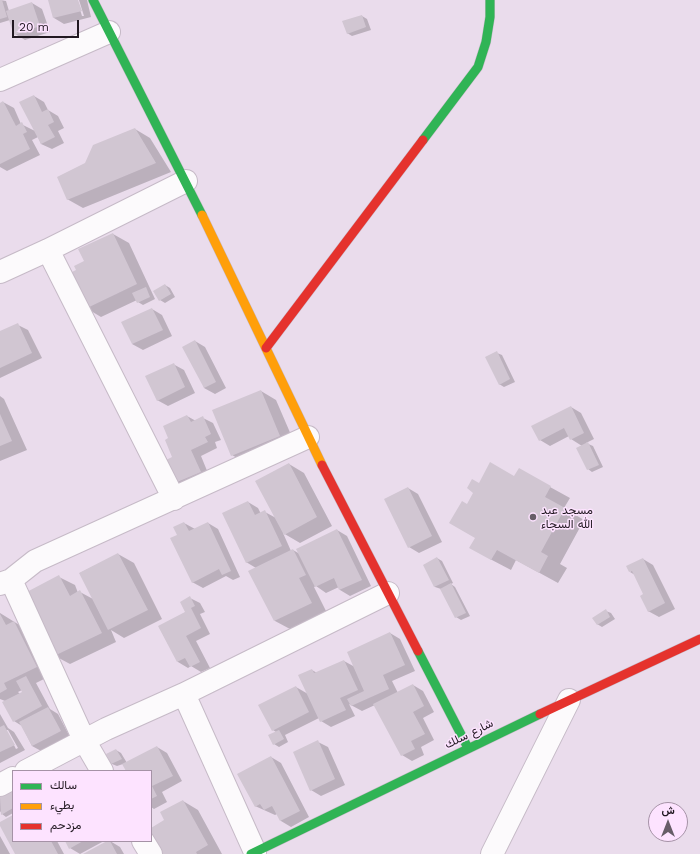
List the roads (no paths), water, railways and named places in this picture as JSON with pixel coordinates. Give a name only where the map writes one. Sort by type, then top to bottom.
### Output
[{"type":"street","points":[[93,0],[186,181],[308,437],[468,748]]},
{"type":"street","points":[[266,348],[478,67],[486,42],[490,17],[490,0]]},
{"type":"street","points":[[0,80],[109,32]]},
{"type":"street","points":[[0,272],[48,250],[186,181]]},
{"type":"street","points":[[48,250],[174,499]]},
{"type":"street","points":[[101,770],[84,740],[5,582],[35,561],[308,437]]},
{"type":"street","points":[[28,770],[106,728],[184,694],[388,593]]},
{"type":"street","name":"شارع سلك","points":[[253,853],[468,748],[700,639]]},
{"type":"street","points":[[184,694],[253,853]]},
{"type":"street","points":[[492,854],[569,700]]},
{"type":"street","points":[[0,785],[12,779]]},
{"type":"street","points":[[144,842],[151,854]]},
{"type":"place","name":"مسجد عبد الله السجاء","points":[[533,517]]}]
